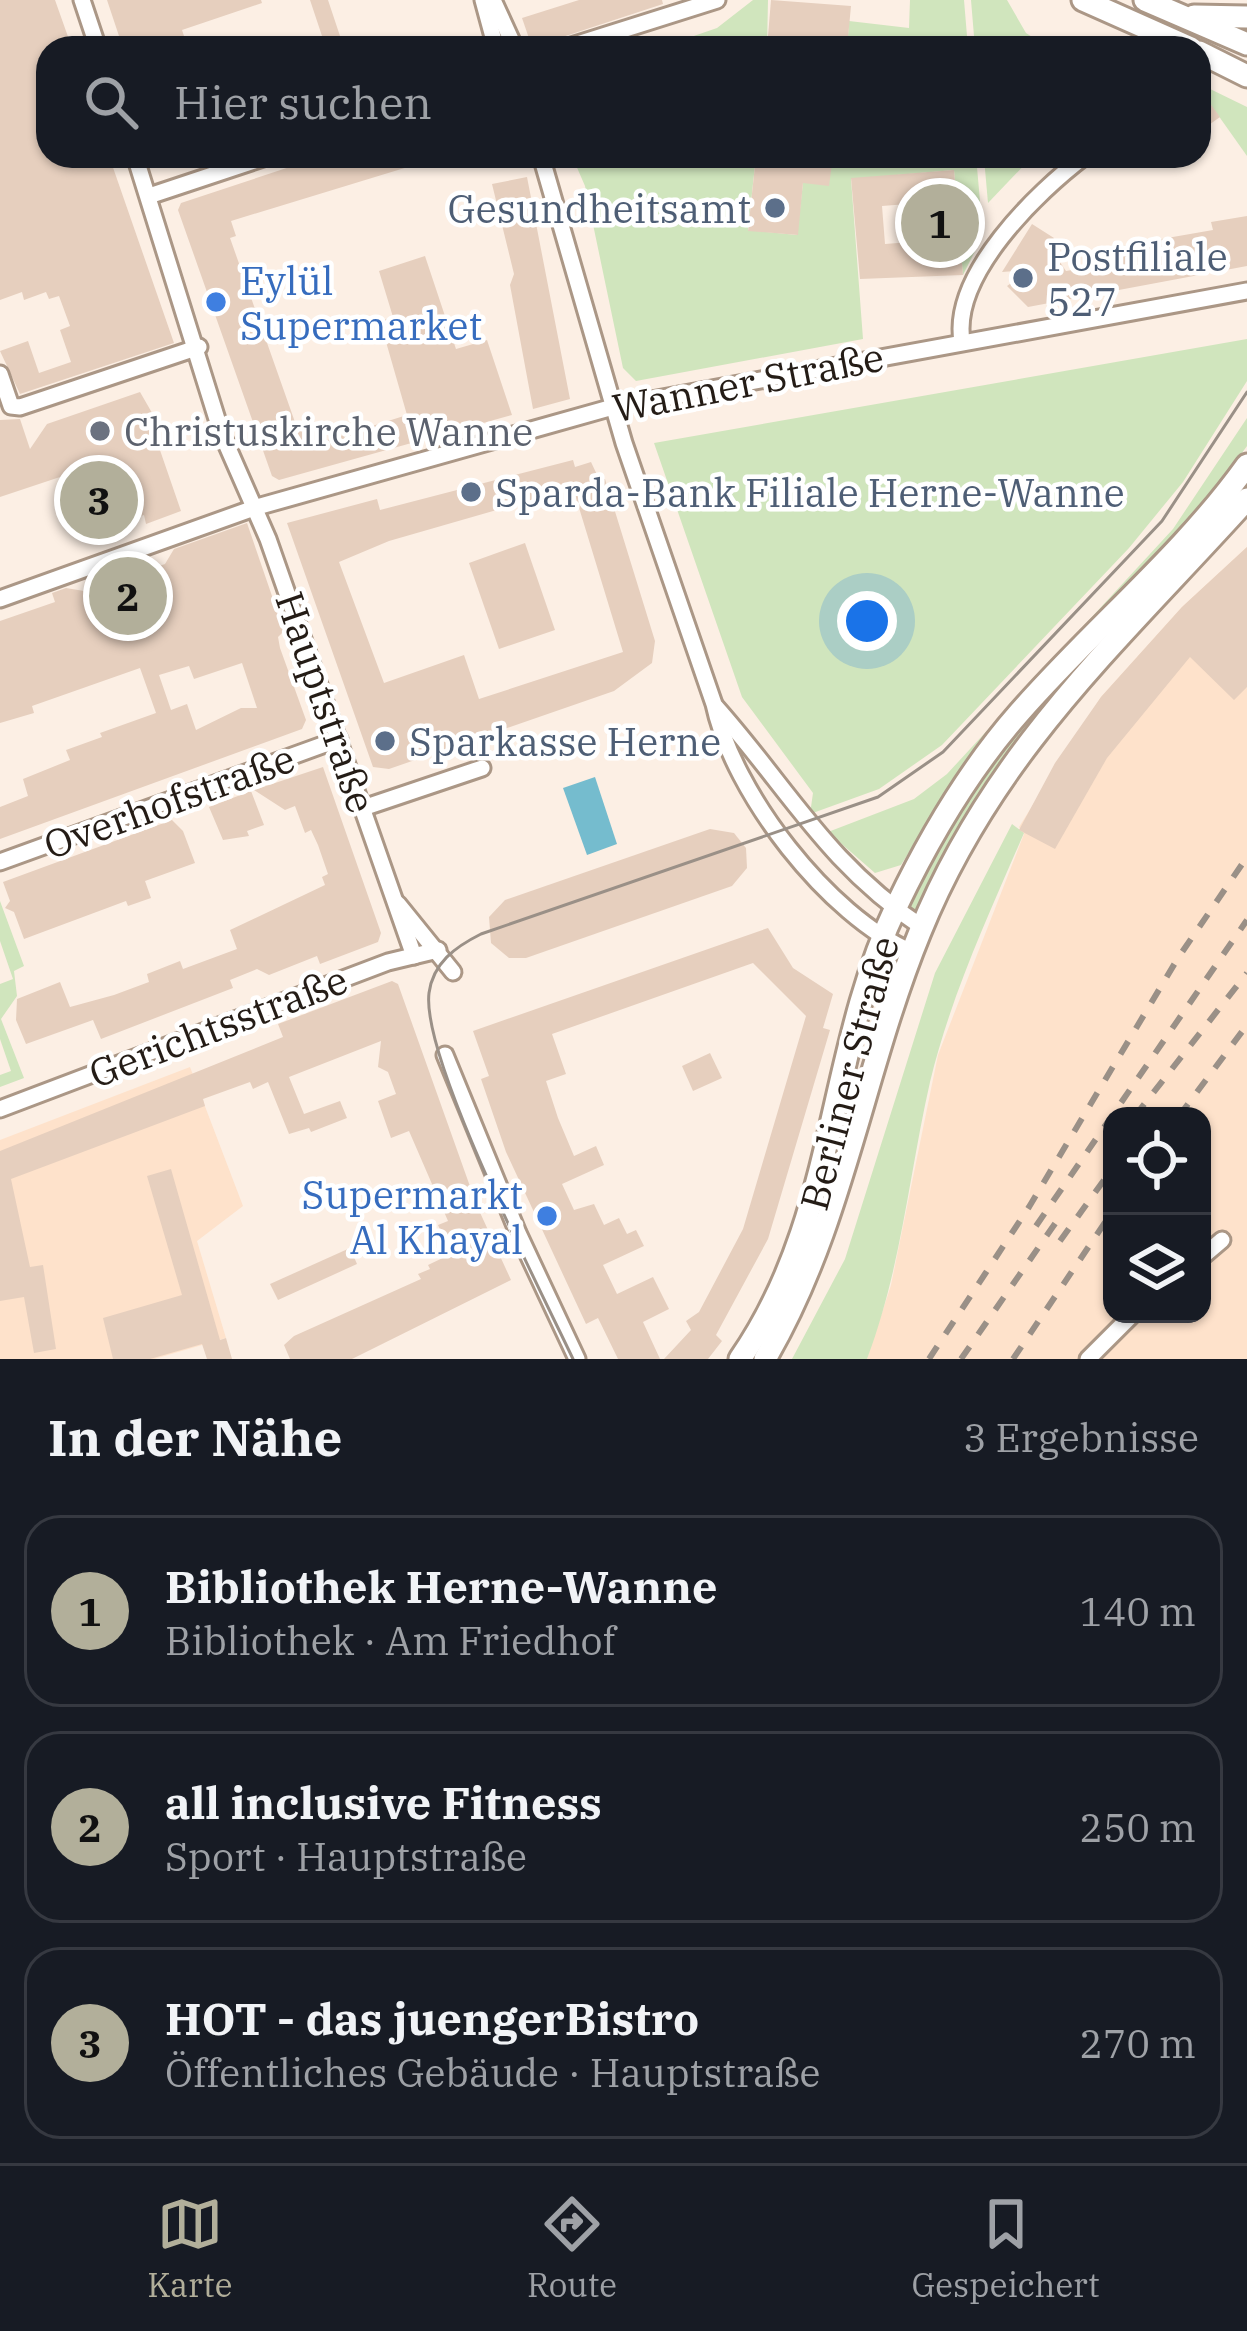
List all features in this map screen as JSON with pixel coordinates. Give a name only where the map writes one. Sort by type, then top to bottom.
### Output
[{"type":"main road","points":[[1083,0],[1162,36]]},
{"type":"main road","points":[[1145,0],[1247,44]]},
{"type":"main road","points":[[1185,16],[1247,16]]},
{"type":"main road","points":[[1211,58],[1247,76]]},
{"type":"main road","name":"Berliner Straße","points":[[740,1359],[787,1279],[805,1235],[882,940],[895,909],[979,763],[1247,465]]},
{"type":"main road","name":"Berliner Straße","points":[[765,1359],[825,1232],[912,952],[960,846],[1061,697],[1247,499]]},
{"type":"street","points":[[82,0],[94,36]]},
{"type":"street","points":[[483,0],[493,36]]},
{"type":"street","points":[[494,0],[510,36]]},
{"type":"street","points":[[603,36],[717,0]]},
{"type":"street","name":"Hauptstraße","points":[[139,168],[199,347],[221,432],[257,508],[413,956]]},
{"type":"street","points":[[149,196],[233,168]]},
{"type":"street","points":[[548,168],[613,407],[714,704],[722,745],[784,841],[846,910],[882,940],[912,952]]},
{"type":"street","points":[[962,341],[959,323],[997,245],[1030,199],[1070,168]]},
{"type":"street","name":"Wanner Straße","points":[[257,508],[613,407],[1247,291]]},
{"type":"street","points":[[0,374],[11,406],[20,407],[199,347]]},
{"type":"street","points":[[0,599],[257,508]]},
{"type":"street","points":[[714,704],[811,831],[895,909],[922,927]]},
{"type":"street","name":"Overhofstraße","points":[[0,862],[339,739]]},
{"type":"street","points":[[363,808],[482,768]]},
{"type":"street","name":"Hauptstraße","points":[[393,898],[445,960]]},
{"type":"street","name":"Gerichtsstraße","points":[[0,1109],[413,956],[445,960]]},
{"type":"street","points":[[445,1055],[518,1233],[577,1359]]},
{"type":"street","points":[[1211,1249],[1222,1240]]},
{"type":"street","points":[[1088,1359],[1124,1323]]},
{"type":"shaded area","points":[[1247,547],[1247,1359],[867,1359],[891,1285],[938,1055],[1024,834],[1019,827],[1101,697],[1182,607]]},
{"type":"shaded area","points":[[190,1067],[243,1206],[197,1241],[226,1338],[154,1359],[0,1359],[0,1140]]},
{"type":"green space","points":[[753,0],[768,0],[767,36],[694,36],[717,28]]},
{"type":"green space","points":[[910,0],[964,0],[967,36],[848,36],[849,21],[909,28]]},
{"type":"green space","points":[[971,0],[1007,0],[1031,36],[974,36]]},
{"type":"green space","points":[[1211,89],[1247,107],[1247,156],[1211,105]]},
{"type":"green space","points":[[577,168],[755,168],[748,230],[797,235],[803,183],[820,168],[977,168],[983,235],[963,275],[954,170],[851,179],[863,339],[636,381],[623,368]]},
{"type":"green space","points":[[985,168],[1021,168],[988,203]]},
{"type":"green space","points":[[1247,339],[1247,381],[1183,482],[1129,548],[942,745],[879,789],[810,814],[813,793],[742,697],[654,443]]},
{"type":"green space","points":[[1247,418],[1247,446],[1213,493],[1009,707],[959,773],[901,865],[875,873],[828,832],[914,799],[947,774],[1173,529]]},
{"type":"green space","points":[[1042,702],[973,807],[920,908],[911,910],[908,904],[968,799]]},
{"type":"green space","points":[[1012,824],[1024,833],[972,955],[939,1050],[896,1256],[867,1359],[792,1359],[845,1259],[935,973]]},
{"type":"green space","points":[[0,901],[24,966],[14,971],[17,996],[1,1019],[24,1078],[0,1087],[0,1075],[11,1071],[0,1039],[0,984],[13,979],[0,941]]},
{"type":"water","points":[[595,777],[617,844],[587,855],[563,788]]},
{"type":"building","points":[[0,0],[55,0],[68,36],[36,36],[36,168],[113,168],[174,343],[20,394],[0,351],[28,341],[39,373],[71,362],[60,330],[70,326],[59,296],[49,299],[46,292],[24,300],[22,292],[0,300]]},
{"type":"building","points":[[107,0],[262,3],[182,30],[184,36],[119,36]]},
{"type":"building","points":[[310,0],[328,0],[340,36],[322,36]]},
{"type":"building","points":[[579,0],[662,0],[663,4],[566,36],[528,36],[522,18]]},
{"type":"building","points":[[771,0],[851,6],[848,36],[768,36]]},
{"type":"building","points":[[287,168],[405,168],[231,221],[236,236],[230,238],[296,425],[305,422],[312,445],[407,415],[380,321],[393,317],[379,271],[425,256],[456,349],[487,340],[512,415],[279,480],[272,476],[178,210],[181,203]]},
{"type":"building","name":"Gesundheitsamt","points":[[755,168],[831,168],[829,186],[803,183],[798,235],[748,231]]},
{"type":"building","points":[[954,170],[963,275],[860,279],[851,178]],"holes":[[[920,203],[923,241],[885,244],[882,206]]]},
{"type":"building","points":[[527,177],[570,399],[533,409],[510,285],[514,274],[492,184]]},
{"type":"building","points":[[1247,216],[1247,266],[1028,307],[1007,286],[1030,270],[1002,272],[1032,224],[1054,238],[1049,246],[1066,271],[1107,264],[1104,249],[1213,230],[1211,222]]},
{"type":"building","points":[[140,392],[159,425],[152,427],[181,511],[146,524],[144,515],[86,535],[63,476],[0,497],[0,420],[20,419],[30,449],[47,424]]},
{"type":"building","points":[[573,460],[575,467],[591,462],[599,479],[605,479],[655,641],[652,663],[614,691],[389,769],[373,767],[287,523],[377,499],[380,510]],"holes":[[[573,488],[623,652],[479,699],[464,655],[384,683],[339,562],[389,541]]]},
{"type":"building","points":[[247,523],[284,631],[278,637],[280,648],[306,720],[302,729],[0,839],[0,807],[28,796],[23,779],[70,760],[66,750],[102,737],[100,733],[156,713],[140,668],[32,706],[34,713],[0,723],[0,621],[55,602],[52,593],[66,588],[84,591],[165,564],[174,549]],"holes":[[[242,663],[257,708],[241,708],[196,730],[187,704],[171,710],[159,675],[189,666],[194,679]]]},
{"type":"building","points":[[525,543],[555,630],[499,649],[469,563]]},
{"type":"building","points":[[1247,547],[1247,687],[1234,700],[1190,657],[1107,758],[1055,849],[1019,830],[1055,763],[1101,697],[1182,607]]},
{"type":"building","points":[[323,767],[381,933],[378,942],[320,964],[317,956],[269,975],[257,969],[230,980],[233,988],[101,1039],[93,1020],[26,1044],[16,1020],[17,999],[60,982],[70,1007],[114,995],[149,982],[147,974],[180,961],[183,969],[237,949],[230,930],[325,885],[322,877],[328,874],[318,845],[311,830],[305,833],[295,806],[285,810],[254,790]]},
{"type":"building","points":[[251,791],[264,825],[247,831],[249,836],[223,840],[209,807]]},
{"type":"building","points":[[172,820],[183,831],[195,863],[145,881],[151,898],[128,906],[126,901],[24,939],[14,912],[5,908],[10,901],[3,882]]},
{"type":"building","points":[[710,829],[734,833],[746,848],[747,868],[732,886],[526,958],[509,958],[491,943],[489,917],[505,900]]},
{"type":"building","points":[[768,928],[793,968],[833,994],[823,1028],[830,1030],[768,1239],[716,1335],[722,1341],[708,1359],[664,1359],[691,1330],[686,1321],[699,1312],[743,1229],[806,1016],[753,963],[552,1034],[566,1074],[546,1081],[558,1118],[574,1156],[596,1146],[604,1165],[562,1184],[574,1210],[594,1204],[604,1225],[619,1218],[627,1234],[636,1230],[644,1246],[603,1265],[617,1294],[653,1277],[669,1309],[643,1322],[660,1359],[618,1359],[598,1318],[586,1324],[506,1152],[481,1079],[489,1076],[473,1031]]},
{"type":"building","points":[[392,981],[398,984],[477,1206],[511,1280],[352,1359],[290,1359],[284,1345],[294,1336],[421,1279],[418,1274],[430,1269],[428,1265],[451,1254],[438,1225],[448,1221],[409,1131],[391,1138],[378,1101],[396,1094],[388,1072],[378,1067],[381,1041],[289,1077],[304,1114],[340,1101],[347,1118],[311,1132],[309,1128],[289,1134],[268,1082],[253,1089],[250,1082],[203,1099],[205,1106],[11,1179],[30,1267],[43,1265],[56,1349],[34,1353],[24,1297],[0,1301],[0,1151],[283,1037],[278,1024]]},
{"type":"building","points":[[710,1053],[722,1078],[693,1091],[682,1066]]},
{"type":"building","points":[[171,1169],[220,1340],[226,1338],[232,1359],[207,1359],[202,1344],[150,1359],[113,1359],[103,1318],[182,1295],[147,1176]]},
{"type":"building","points":[[350,1248],[357,1264],[278,1300],[270,1284]]},
{"type":"tram line","points":[[573,1359],[511,1230],[443,1068],[429,993],[440,965],[481,934],[878,797],[943,752],[1162,521],[1247,392]]},
{"type":"railway","points":[[929,1359],[1029,1207],[1178,958],[1247,857]]},
{"type":"railway","points":[[1036,1226],[1247,920]]},
{"type":"railway","points":[[1142,1107],[1247,973]]},
{"type":"railway","points":[[1186,1107],[1247,1025]]},
{"type":"railway","points":[[1060,1241],[1103,1181]]},
{"type":"railway","points":[[961,1359],[1061,1215]]},
{"type":"railway","points":[[1013,1359],[1110,1215]]},
{"type":"place","name":"Gesundheitsamt","points":[[775,208]]},
{"type":"place","name":"Bibliothek Herne-Wanne","points":[[940,223]]},
{"type":"place","name":"Postfiliale 527","points":[[1023,278]]},
{"type":"place","name":"Eylül Supermarket","points":[[216,302]]},
{"type":"place","name":"Christuskirche Wanne","points":[[100,431]]},
{"type":"place","name":"Sparda-Bank Filiale Herne-Wanne","points":[[471,492]]},
{"type":"place","name":"HOT - das juengerBistro","points":[[99,500]]},
{"type":"place","name":"all inclusive Fitness","points":[[128,596]]},
{"type":"place","name":"Sparkasse Herne","points":[[385,741]]},
{"type":"place","name":"Supermarkt Al Khayal","points":[[547,1216]]}]
